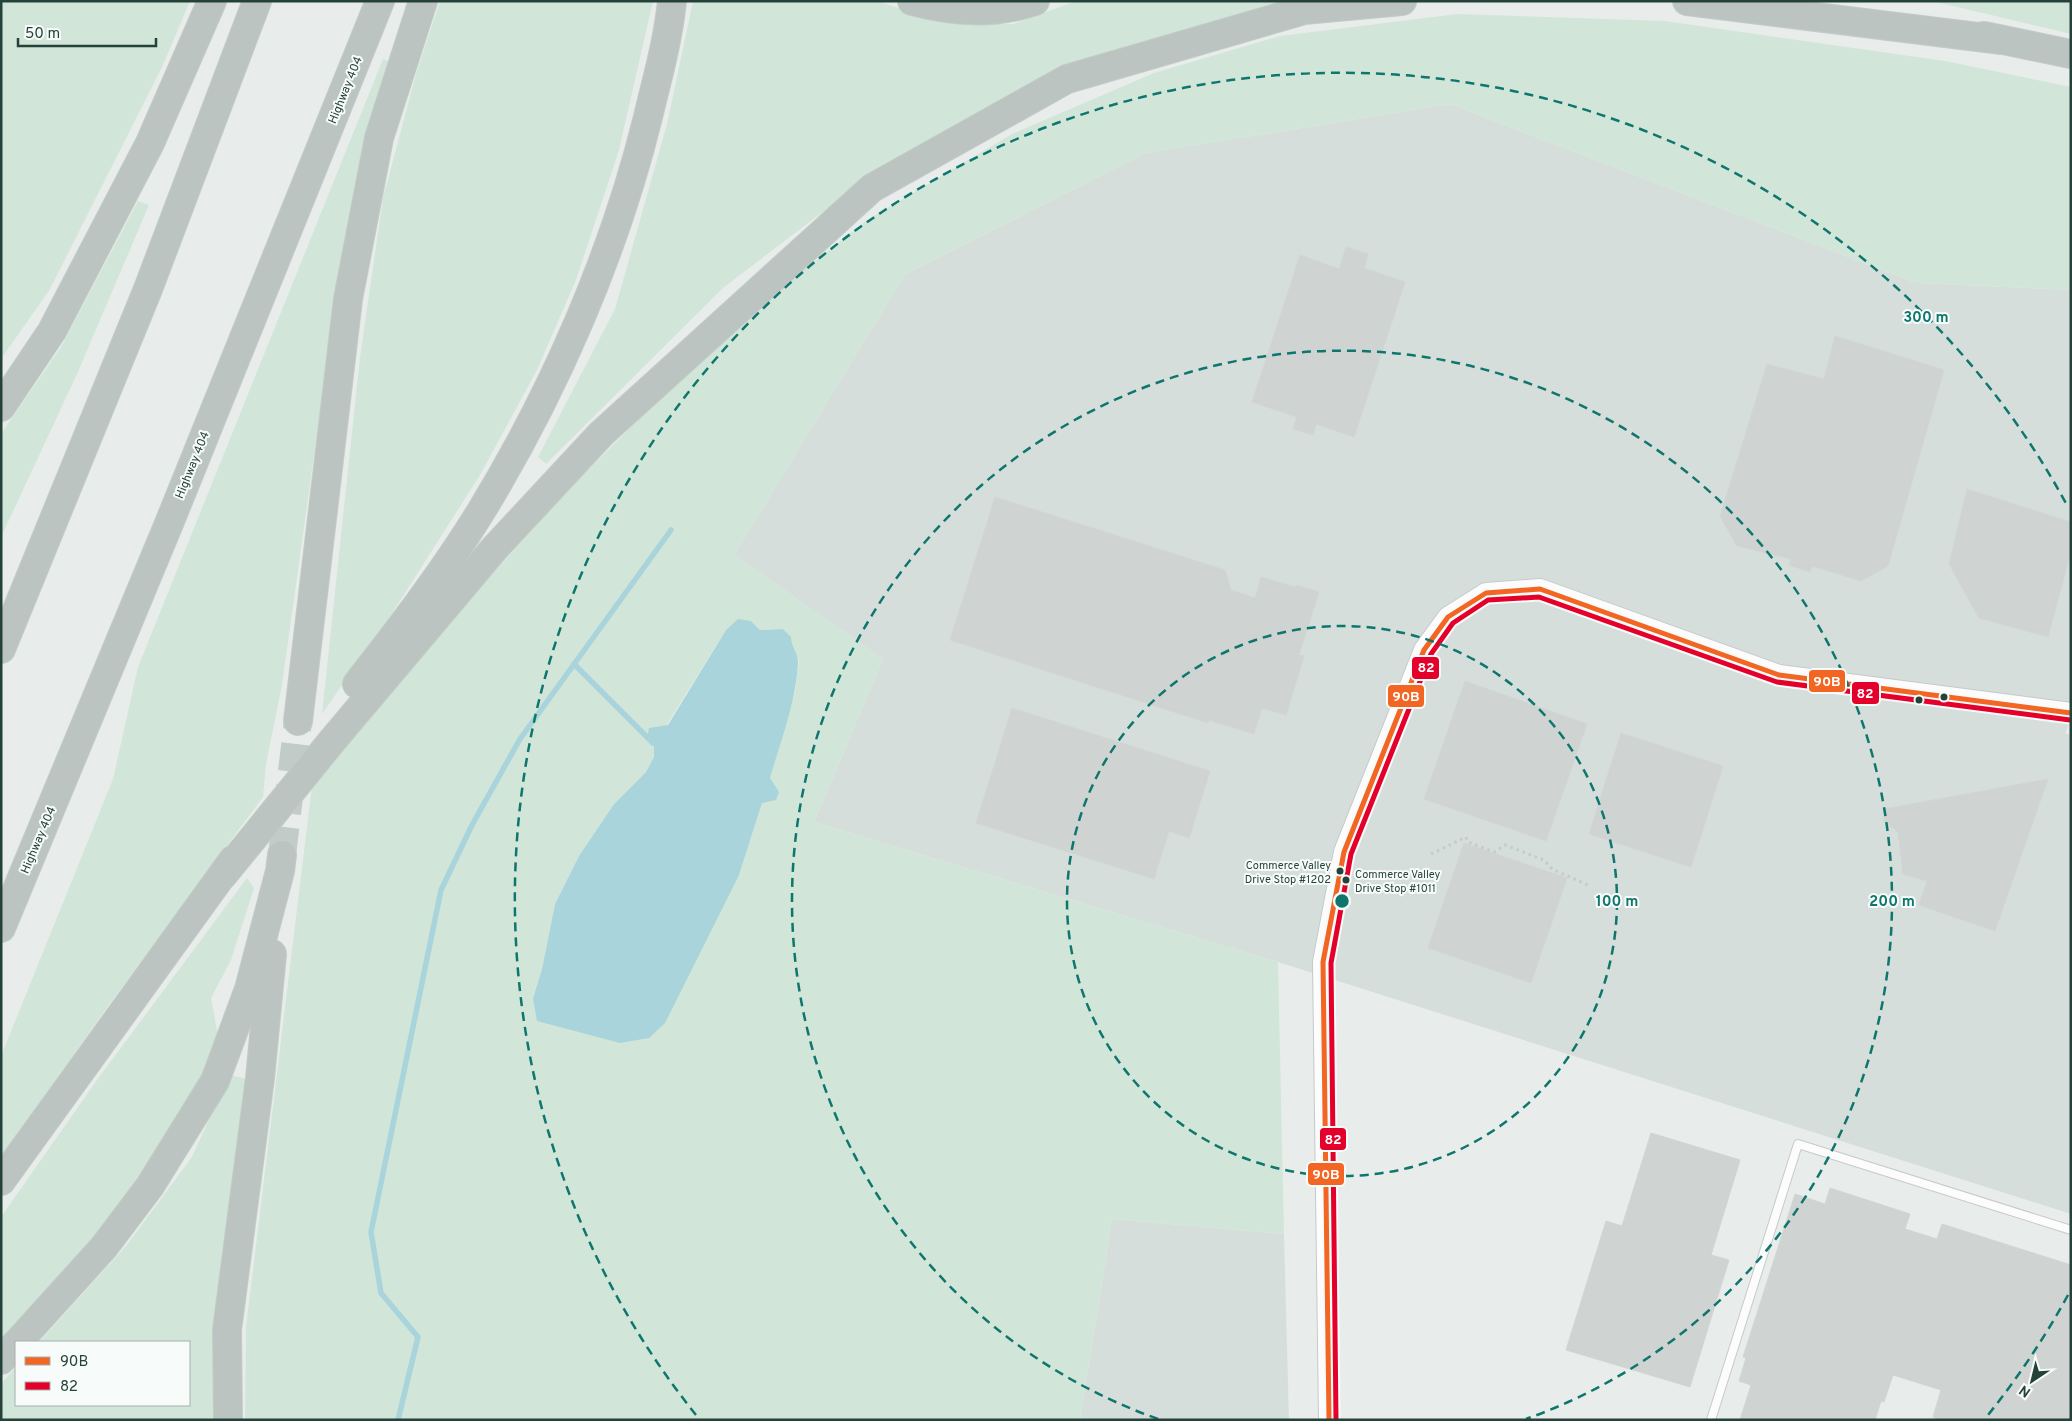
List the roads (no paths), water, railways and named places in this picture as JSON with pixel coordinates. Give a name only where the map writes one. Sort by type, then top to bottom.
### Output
[{"type":"highway","points":[[1,407],[52,331],[150,143],[212,1]]},
{"type":"highway","points":[[1,649],[148,289],[257,1]]},
{"type":"highway","name":"Highway 404","points":[[1,928],[166,531],[380,1]]},
{"type":"highway","points":[[298,721],[348,299],[354,263],[379,138],[423,1]]},
{"type":"highway","points":[[1,1181],[223,875],[334,714],[412,612],[480,514],[552,383],[595,283],[635,169],[668,34],[672,1]]},
{"type":"highway","points":[[912,1],[941,9],[985,12],[1035,1]]},
{"type":"highway","points":[[223,875],[332,741],[494,549],[602,434],[872,188],[1067,79],[1304,10],[1402,1]]},
{"type":"highway","points":[[1687,1],[2002,40]]},
{"type":"highway","points":[[1841,1],[2002,40],[2071,54]]},
{"type":"highway","points":[[19,1341],[104,1247],[150,1186],[215,1081],[249,989],[281,863],[260,1078],[227,1330],[228,1420]]},
{"type":"highway","points":[[1,1360],[15,1345]]},
{"type":"street","points":[[1329,1420],[1323,962],[1344,852],[1424,650],[1448,617],[1486,593],[1540,589],[1780,675],[2071,713]]},
{"type":"lane","points":[[1711,1420],[1798,1144],[2071,1230]]},
{"type":"water","points":[[738,619],[751,621],[760,630],[783,629],[791,637],[797,657],[797,678],[791,707],[770,778],[779,792],[776,800],[762,803],[739,875],[665,1023],[649,1038],[620,1043],[537,1021],[533,998],[542,969],[555,904],[579,856],[614,804],[646,772],[654,757],[654,745],[647,739],[649,728],[668,725],[726,630]]},
{"type":"waterway","points":[[398,1420],[418,1337],[381,1293],[371,1232],[441,890],[472,825],[520,739],[671,530]]},
{"type":"waterway","points":[[574,664],[653,743]]},
{"type":"tunnel","points":[[282,855],[298,721]]},
{"type":"place","name":"Commerce Valley Drive Stop #1202","points":[[1340,871]]},
{"type":"place","name":"Commerce Valley Drive Stop #1011","points":[[1346,880]]}]
